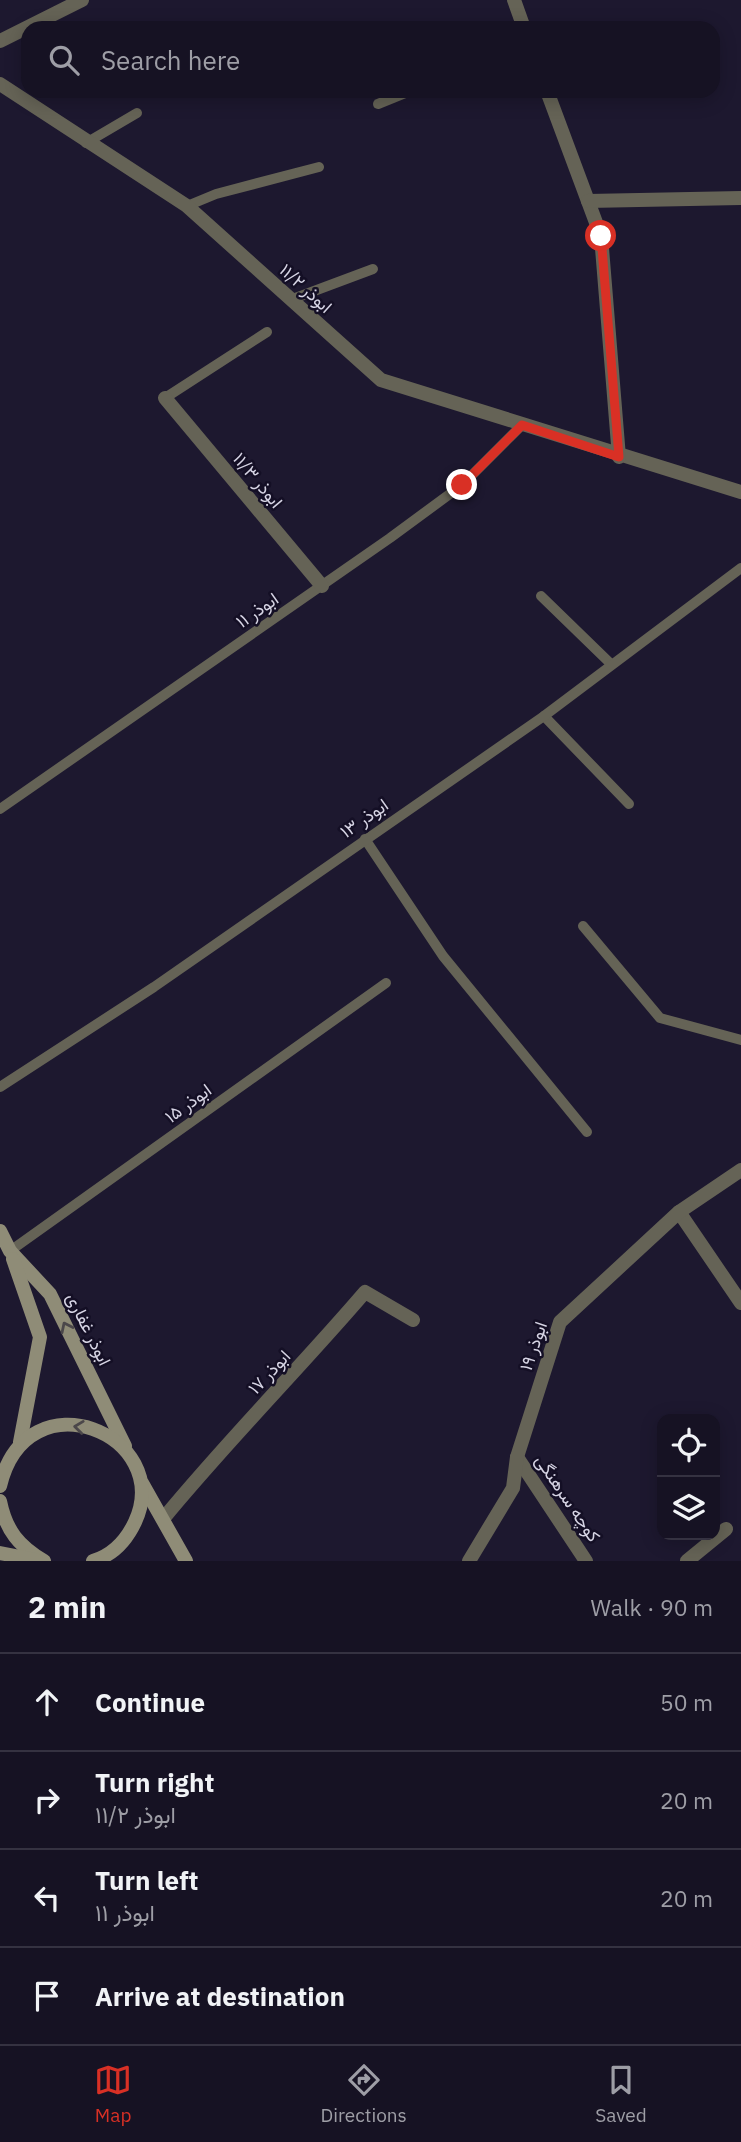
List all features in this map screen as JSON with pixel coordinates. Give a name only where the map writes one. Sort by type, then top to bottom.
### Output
[{"type":"main road","name":"ابوذر غفاری","points":[[0,1231],[10,1251],[50,1294],[141,1481]]},
{"type":"main road","points":[[0,1486],[3,1466],[20,1442],[40,1337],[10,1251]]},
{"type":"main road","points":[[20,1442],[49,1426],[79,1424],[107,1434],[129,1454]]},
{"type":"main road","points":[[141,1481],[186,1561]]},
{"type":"main road","points":[[93,1561],[105,1558],[127,1538],[140,1511],[141,1481]]},
{"type":"main road","points":[[0,1502],[4,1522],[21,1547],[43,1561]]},
{"type":"main road","points":[[0,1553],[43,1561]]},
{"type":"street","points":[[40,21],[82,0]]},
{"type":"street","points":[[514,0],[522,21]]},
{"type":"street","points":[[0,41],[21,30]]},
{"type":"street","name":"ابوذر ۱۱/۲","points":[[0,84],[86,143],[187,206],[381,380],[619,457],[741,492]]},
{"type":"street","points":[[550,98],[601,236],[619,457]]},
{"type":"street","points":[[588,201],[741,198]]},
{"type":"street","name":"ابوذر ۱۱/۳","points":[[165,398],[322,586]]},
{"type":"street","name":"ابوذر ۱۹","points":[[469,1561],[513,1488],[517,1457],[560,1322],[680,1212],[741,1170]]},
{"type":"street","points":[[680,1212],[741,1303]]},
{"type":"street","name":"ابوذر ۱۷","points":[[163,1519],[365,1292],[413,1320]]},
{"type":"street","name":"کوچه سرهنگی","points":[[517,1457],[586,1561]]},
{"type":"street","points":[[687,1561],[726,1530]]},
{"type":"lane","points":[[378,104],[393,98]]},
{"type":"lane","points":[[86,143],[137,113]]},
{"type":"lane","points":[[187,206],[216,194],[319,167]]},
{"type":"lane","points":[[290,300],[373,269]]},
{"type":"lane","points":[[165,398],[267,332]]},
{"type":"lane","name":"ابوذر ۱۱","points":[[0,809],[322,586],[462,485],[522,425]]},
{"type":"lane","name":"ابوذر ۱۳","points":[[0,1087],[154,987],[544,716],[741,568]]},
{"type":"lane","points":[[541,596],[611,664]]},
{"type":"lane","points":[[544,716],[629,804]]},
{"type":"lane","points":[[365,839],[443,956],[587,1132]]},
{"type":"lane","points":[[583,926],[660,1018],[741,1040]]},
{"type":"lane","name":"ابوذر ۱۵","points":[[10,1251],[386,983]]},
{"type":"route","points":[[462,485],[522,425],[619,457],[601,236]]}]
